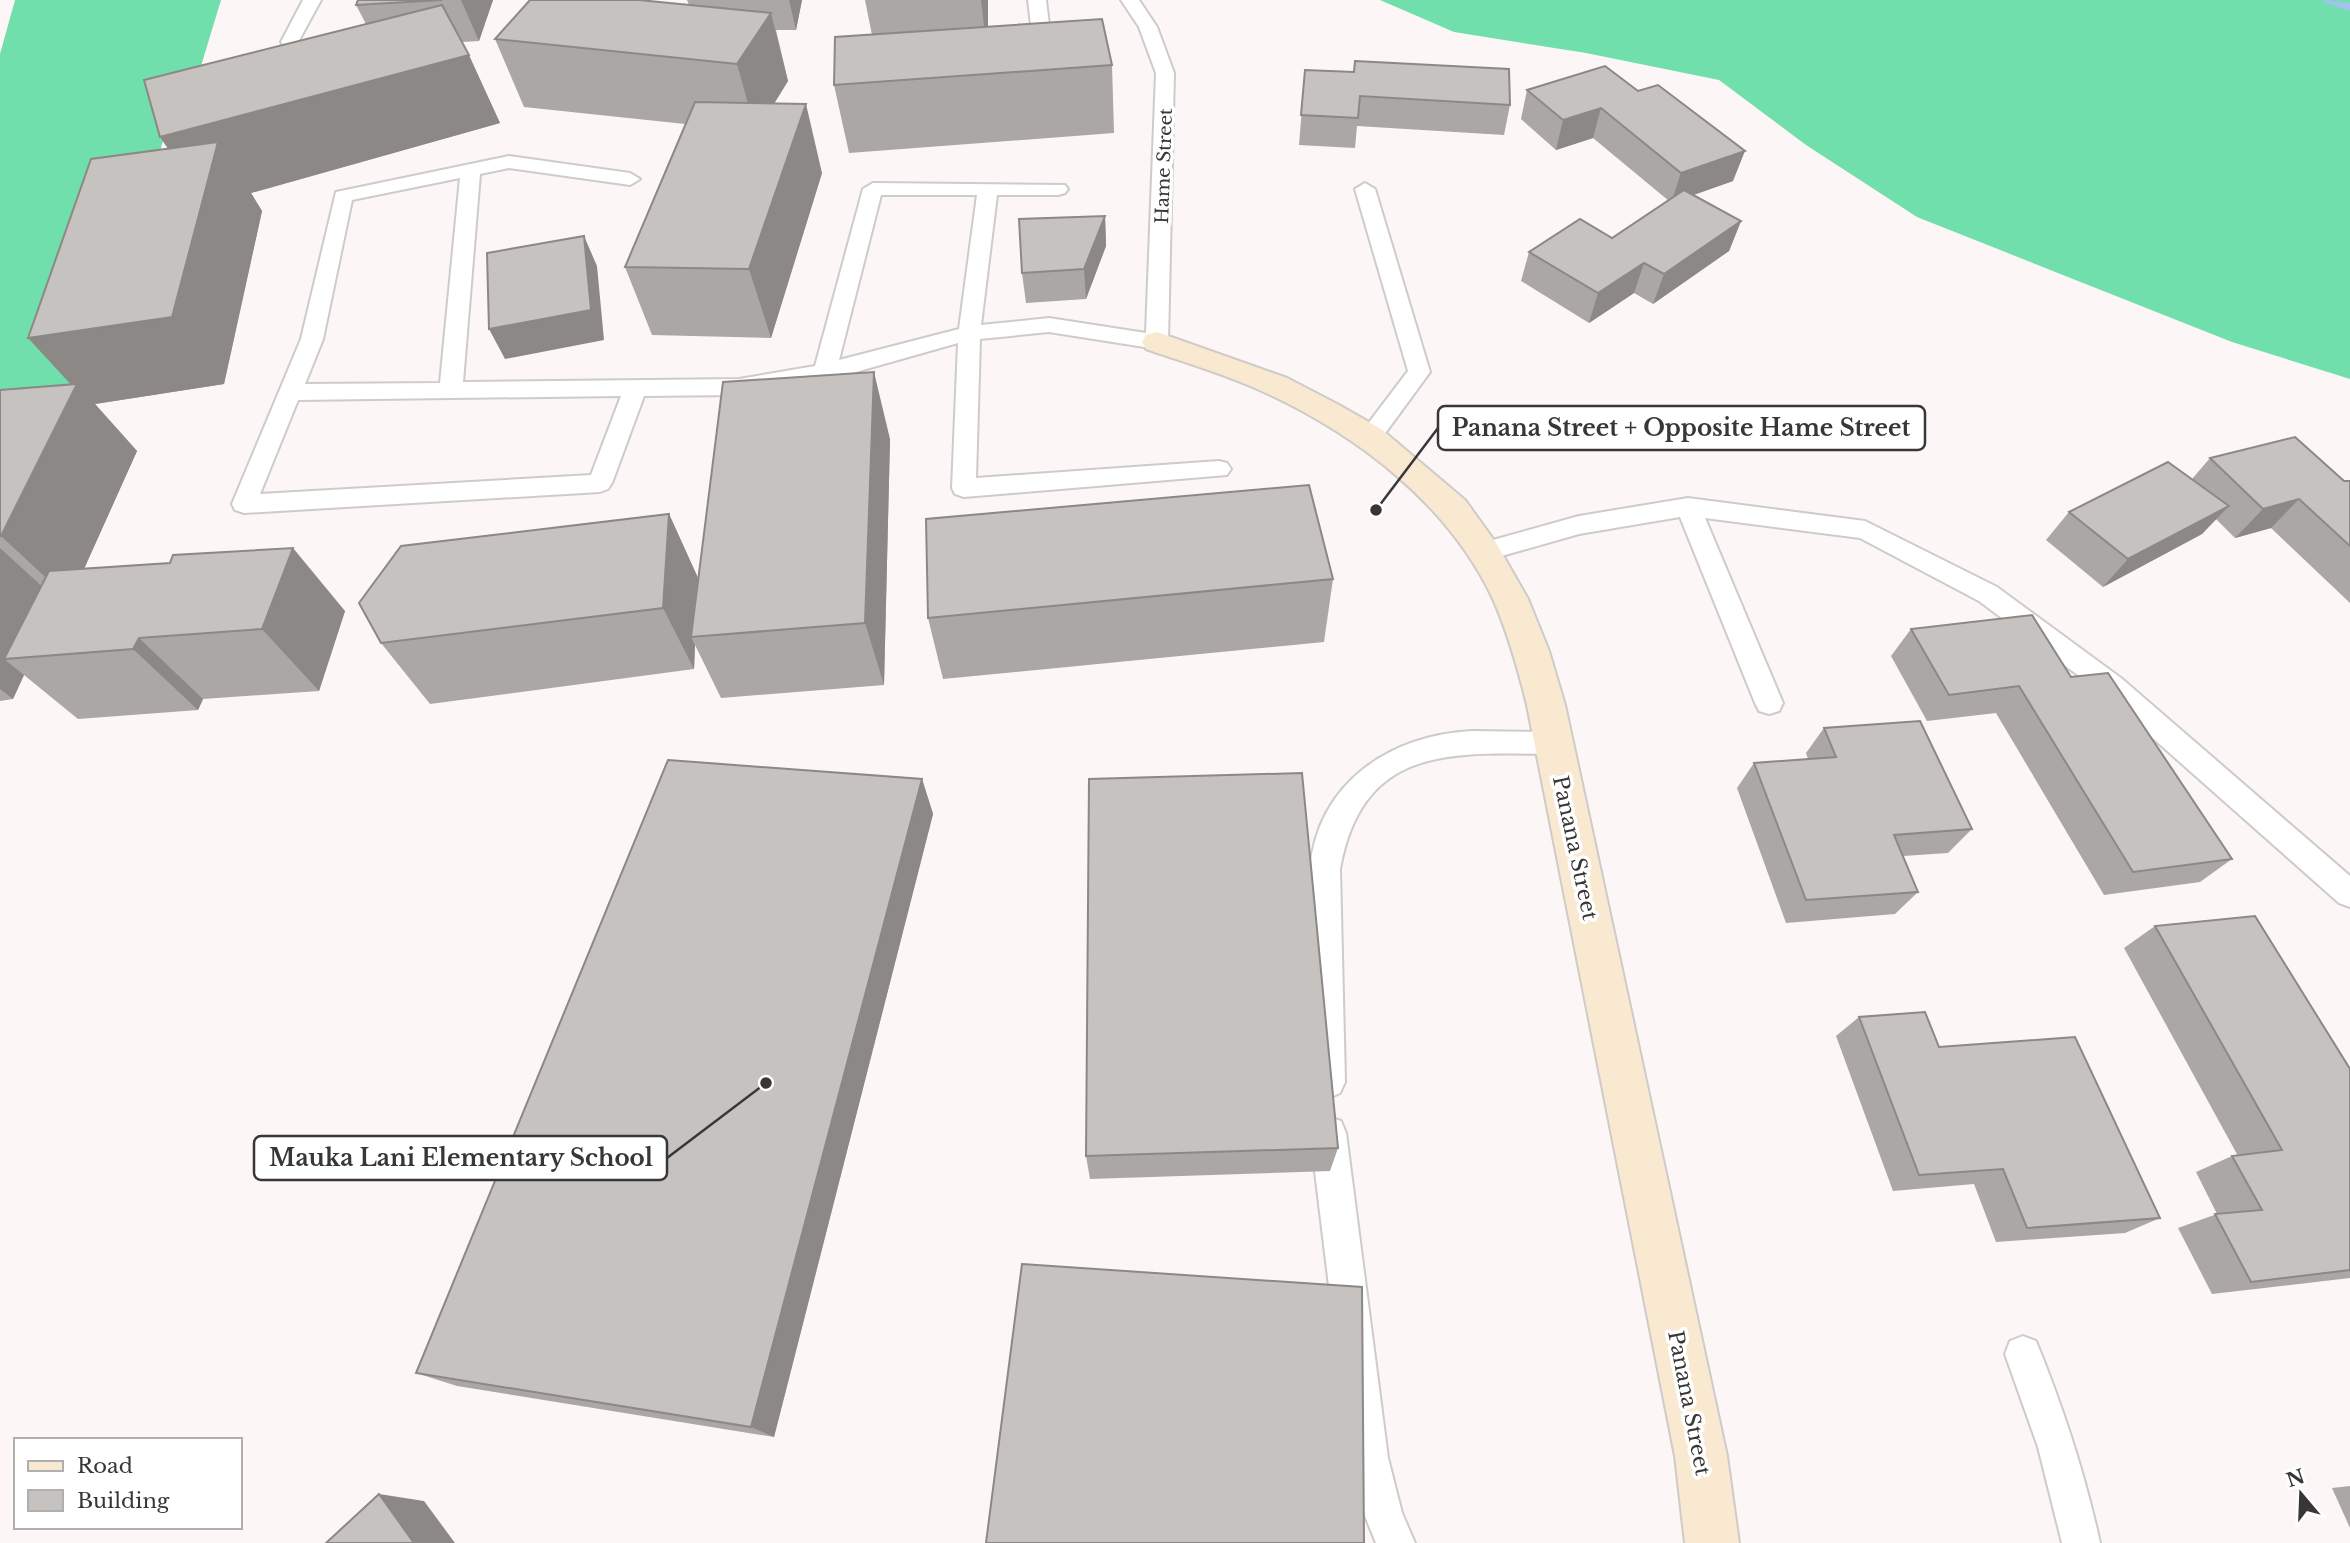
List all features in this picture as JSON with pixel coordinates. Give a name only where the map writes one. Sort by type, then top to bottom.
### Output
[{"type":"street","name":"Panana Street","points":[[1157,342],[1276,385],[1370,437],[1453,509],[1484,552],[1510,599],[1531,651],[1553,743],[1701,1456],[1712,1543]]},
{"type":"lane","points":[[290,42],[312,0]]},
{"type":"lane","points":[[1037,0],[1043,50]]},
{"type":"lane","name":"Hame Street","points":[[1129,0],[1148,27],[1165,73],[1157,342]]},
{"type":"lane","points":[[630,179],[509,162],[343,197],[312,339],[293,393],[244,504],[600,483],[635,390]]},
{"type":"lane","points":[[451,391],[471,170]]},
{"type":"lane","points":[[988,188],[970,334],[964,488],[1219,469]]},
{"type":"lane","points":[[824,373],[873,189],[1058,188]]},
{"type":"lane","points":[[1364,189],[1419,372],[1370,437]]},
{"type":"lane","points":[[293,393],[739,387],[824,373],[970,334],[1039,325],[1157,342]]},
{"type":"lane","points":[[1484,552],[1579,526],[1688,507],[1865,530],[1988,594],[2112,686],[2350,894]]},
{"type":"lane","points":[[1688,507],[1769,703]]},
{"type":"lane","points":[[1396,1543],[1379,1500],[1371,1467],[1352,1304],[1330,1171],[1327,852],[1337,820],[1356,792],[1367,780],[1395,761],[1428,747],[1446,744],[1553,743]]},
{"type":"lane","points":[[2023,1354],[2051,1422],[2072,1494],[2081,1543]]},
{"type":"green space","points":[[15,0],[221,0],[201,66],[162,144],[142,228],[89,405],[0,513],[0,54]]},
{"type":"green space","points":[[1380,0],[2350,0],[2350,379],[2232,342],[1917,217],[1806,145],[1719,80],[1586,53],[1454,32]]},
{"type":"building","points":[[358,0],[442,0],[356,5]]},
{"type":"building","points":[[530,0],[639,0],[771,13],[737,64],[495,39]]},
{"type":"building","points":[[442,5],[469,55],[160,137],[144,80]]},
{"type":"building","points":[[1102,19],[1112,65],[834,85],[835,37]]},
{"type":"building","points":[[1355,61],[1509,69],[1510,105],[1360,96],[1358,118],[1301,115],[1305,70],[1354,72]]},
{"type":"building","points":[[1605,66],[1638,91],[1658,85],[1745,151],[1681,173],[1601,108],[1563,120],[1527,90]]},
{"type":"building","points":[[695,102],[806,104],[749,269],[625,267]]},
{"type":"building","points":[[218,142],[172,317],[28,338],[91,159]]},
{"type":"building","points":[[1684,190],[1741,221],[1664,274],[1644,263],[1598,293],[1529,252],[1580,219],[1612,238]]},
{"type":"building","points":[[1105,216],[1084,269],[1022,273],[1019,219]]},
{"type":"building","points":[[584,236],[591,310],[489,329],[487,253]]},
{"type":"building","points":[[874,372],[865,623],[691,637],[723,382]]},
{"type":"building","points":[[77,384],[1,536],[0,536],[0,390]]},
{"type":"building","points":[[2295,437],[2344,481],[2350,481],[2350,546],[2299,499],[2263,509],[2210,458]]},
{"type":"building","points":[[2168,462],[2229,506],[2128,559],[2069,512]]},
{"type":"building","points":[[1309,485],[1333,579],[928,618],[926,519]]},
{"type":"building","points":[[669,514],[663,608],[381,643],[359,603],[401,546]]},
{"type":"building","points":[[293,548],[262,629],[139,638],[133,649],[4,659],[49,571],[170,563],[173,555]]},
{"type":"building","points":[[2032,615],[2071,677],[2108,673],[2232,859],[2133,872],[2019,686],[1949,695],[1911,629]]},
{"type":"building","points":[[1920,721],[1972,829],[1894,835],[1918,892],[1806,900],[1754,763],[1836,757],[1824,728]]},
{"type":"building","points":[[668,760],[922,779],[751,1427],[416,1373]]},
{"type":"building","points":[[1302,773],[1338,1148],[1086,1156],[1089,779]]},
{"type":"building","points":[[2255,916],[2350,1069],[2350,1270],[2251,1282],[2215,1214],[2262,1210],[2232,1156],[2282,1150],[2155,926]]},
{"type":"building","points":[[1925,1012],[1939,1047],[2075,1037],[2160,1218],[2027,1228],[2003,1169],[1919,1175],[1859,1017]]},
{"type":"building","points":[[1022,1264],[1362,1287],[1364,1543],[986,1543]]},
{"type":"building","points":[[379,1494],[414,1543],[326,1543]]},
{"type":"waterway","points":[[2329,0],[2350,7]]},
{"type":"place","name":"Panana Street + Opposite Hame Street","points":[[1376,510]]},
{"type":"place","name":"Mauka Lani Elementary School","points":[[766,1083]]}]
